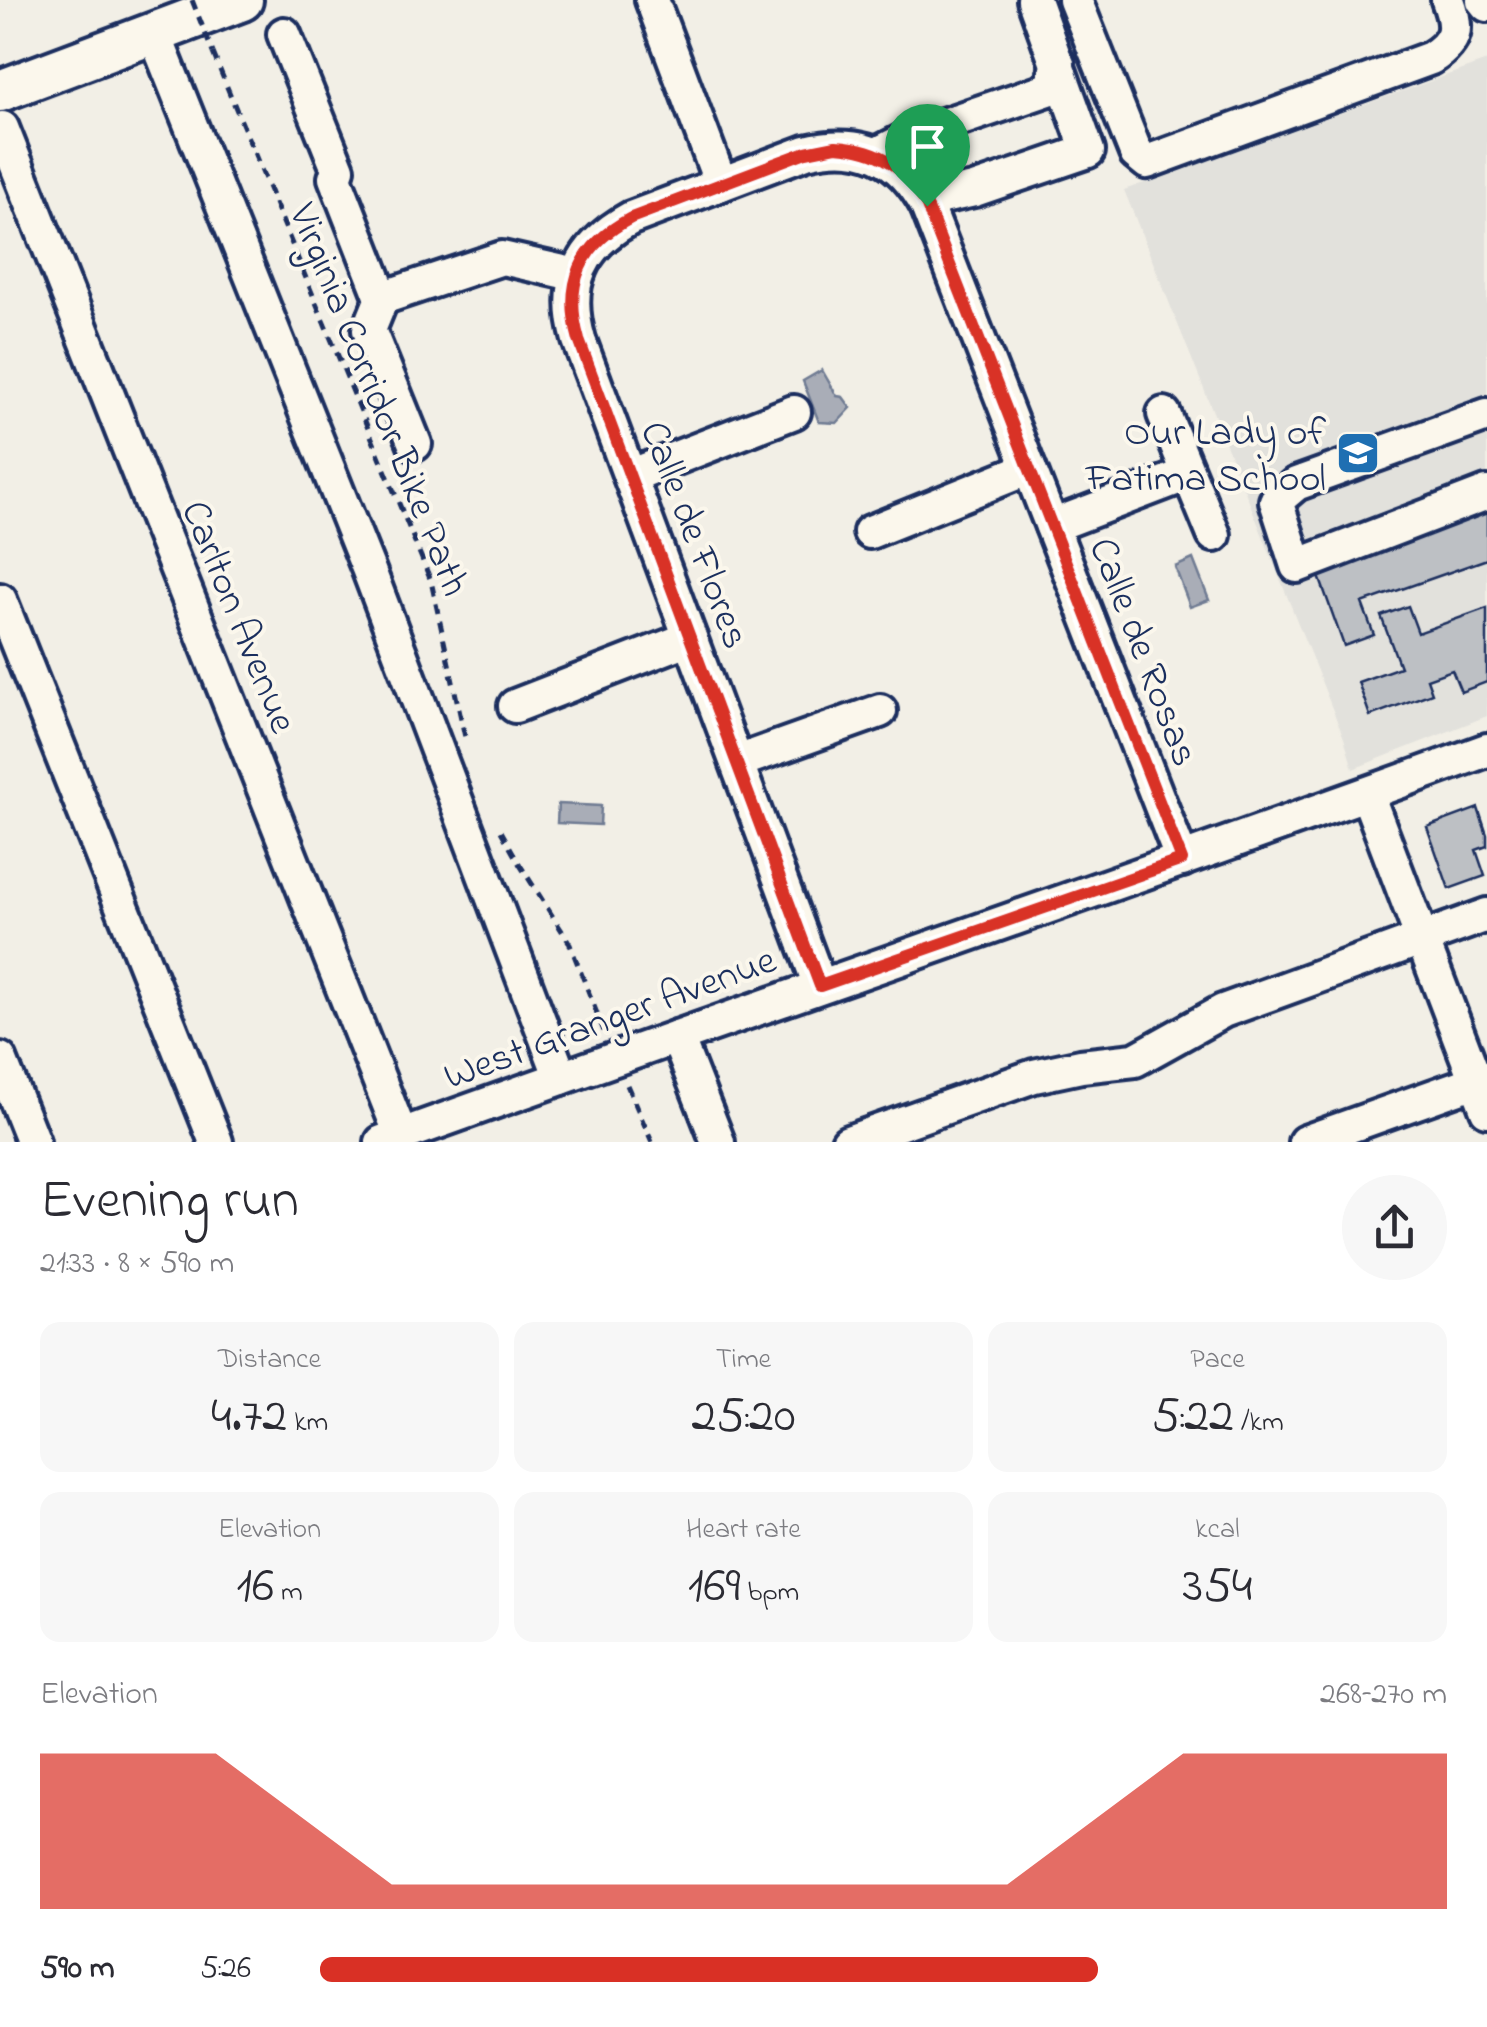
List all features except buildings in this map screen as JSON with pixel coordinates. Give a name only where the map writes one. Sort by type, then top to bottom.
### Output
[{"type":"main road","points":[[1,109],[154,33],[242,0]]},
{"type":"street","points":[[652,0],[721,184]]},
{"type":"street","points":[[927,206],[942,197],[1088,151],[1034,0]]},
{"type":"street","points":[[1075,0],[1136,153],[1147,162],[1431,58],[1454,35],[1456,22],[1448,0]]},
{"type":"street","points":[[154,33],[368,568],[561,1078]]},
{"type":"street","points":[[284,34],[338,168],[335,178],[382,298],[369,330],[415,444]]},
{"type":"street","points":[[382,298],[502,258],[577,275],[600,238],[631,218],[806,152],[856,148],[877,154],[914,135],[1051,88],[1058,63]]},
{"type":"street","name":"Carlton Avenue","points":[[1,109],[391,1139]]},
{"type":"street","name":"Calle de Rosas","points":[[877,154],[896,165],[916,186],[927,206],[1182,860]]},
{"type":"street","name":"Calle de Flores","points":[[577,275],[572,318],[579,340],[820,986]]},
{"type":"street","points":[[630,476],[794,412]]},
{"type":"street","points":[[1164,414],[1214,535]]},
{"type":"street","points":[[1487,416],[1296,484],[1276,500],[1297,566],[1487,493]]},
{"type":"street","points":[[870,532],[1029,468]]},
{"type":"street","points":[[1052,526],[1188,474]]},
{"type":"street","points":[[0,600],[216,1142]]},
{"type":"street","points":[[516,706],[690,638]]},
{"type":"street","points":[[737,762],[880,711]]},
{"type":"street","name":"West Granger Avenue","points":[[391,1139],[1487,750]]},
{"type":"street","points":[[1305,1142],[1483,1089],[1366,794]]},
{"type":"street","points":[[848,1142],[1034,1076],[1136,1060],[1222,1012],[1487,915]]},
{"type":"street","points":[[677,1037],[718,1142]]},
{"type":"street","points":[[0,1059],[33,1142]]},
{"type":"path","name":"Virginia Corridor Bike Path","points":[[192,0],[431,581],[467,744]]},
{"type":"path","points":[[495,821],[569,942],[607,1038]]},
{"type":"path","points":[[625,1080],[652,1142]]},
{"type":"shaded area","name":"Our Lady of Fatima School","points":[[1487,61],[1487,716],[1353,769],[1344,738],[1124,190]]},
{"type":"shaded area","points":[[822,370],[837,396],[843,397],[851,408],[837,423],[819,422],[803,381]]},
{"type":"shaded area","points":[[1193,559],[1209,600],[1190,607],[1175,567]]},
{"type":"shaded area","points":[[558,804],[601,806],[600,825],[557,823]]},
{"type":"place","name":"Our Lady of Fatima School","points":[[1358,453]]},
{"type":"route","points":[[836,146],[877,154],[896,165],[916,186],[927,206],[1182,860],[820,986],[579,340],[572,318],[572,298],[585,258],[611,228],[806,152],[836,146]]}]
